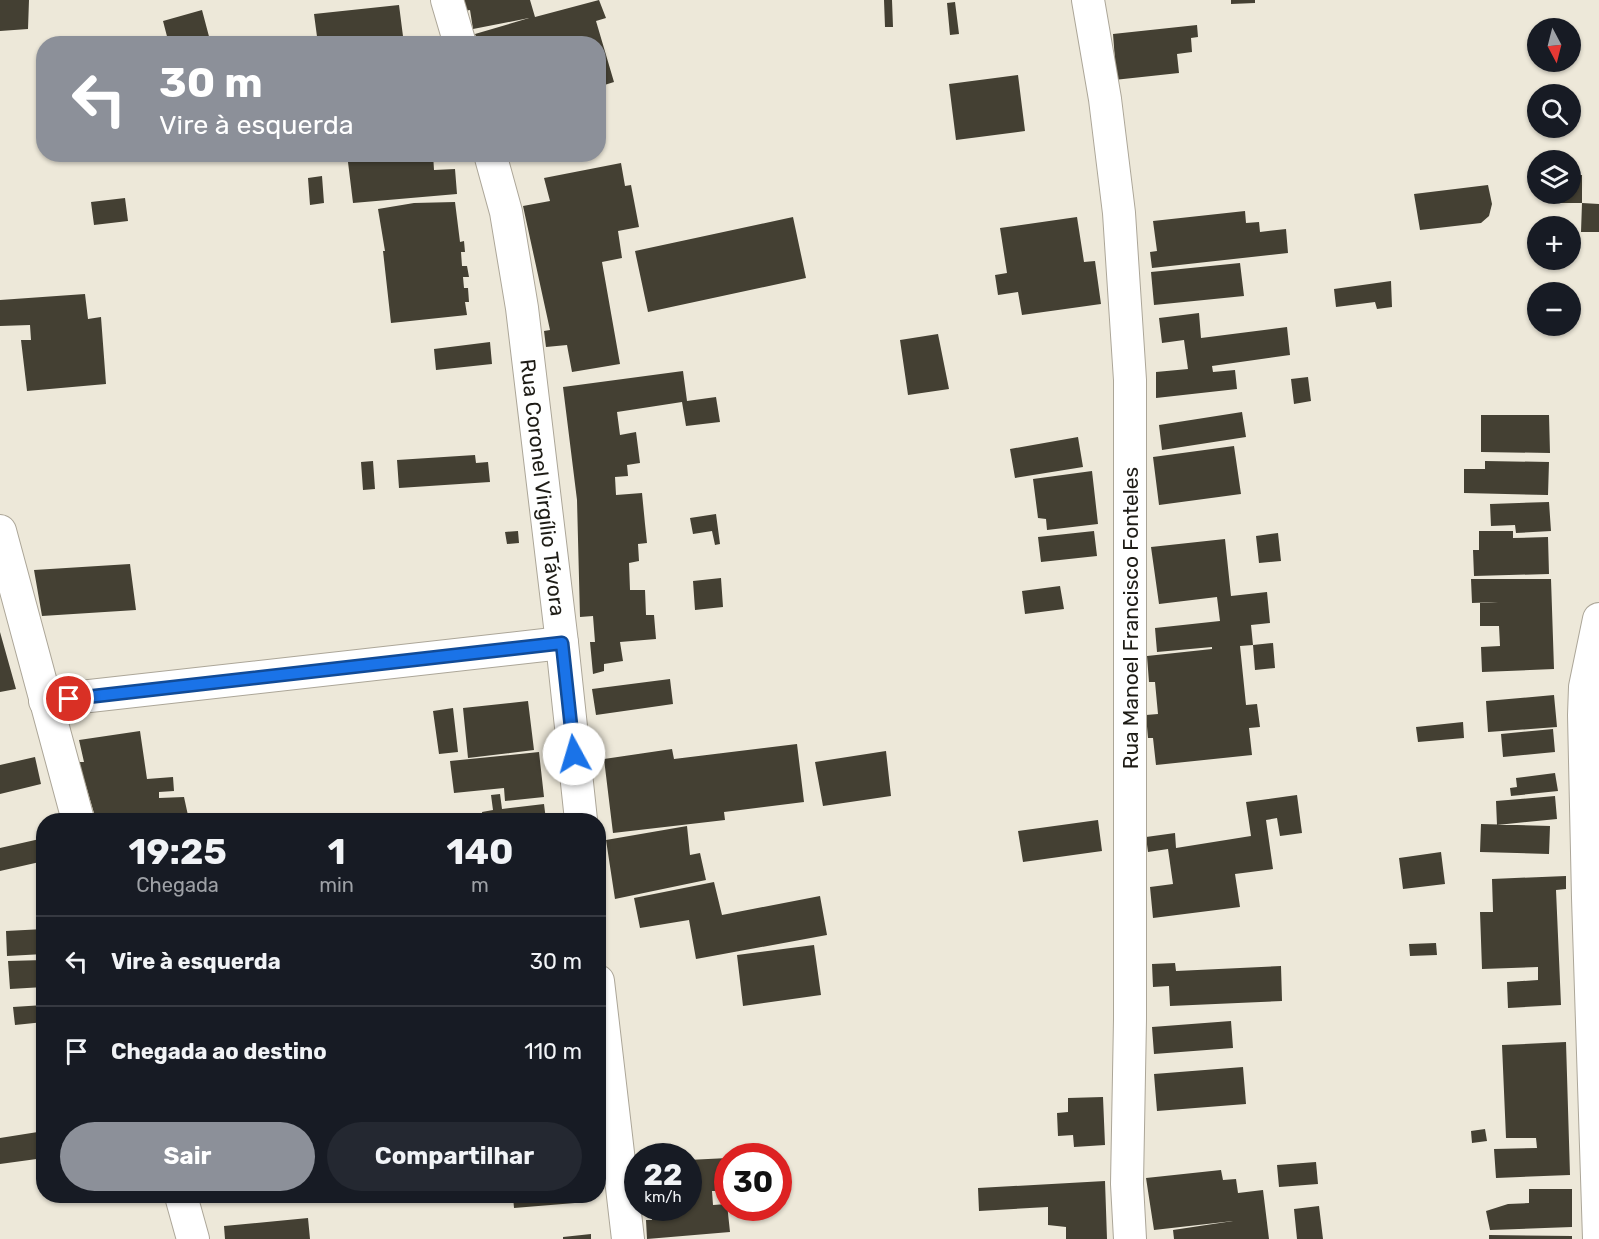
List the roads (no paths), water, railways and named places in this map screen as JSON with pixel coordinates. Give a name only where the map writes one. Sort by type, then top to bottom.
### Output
[{"type":"street","points":[[447,0],[458,36]]},
{"type":"street","name":"Rua Manoel Francisco Fonteles","points":[[1088,0],[1105,99],[1119,213],[1130,380],[1130,1019],[1127,1184],[1130,1239]]},
{"type":"street","name":"Rua Coronel Virgílio Távora","points":[[492,162],[506,212],[522,308],[580,813]]},
{"type":"street","points":[[0,531],[76,813]]},
{"type":"street","points":[[1599,619],[1585,687],[1588,898],[1595,1003],[1599,1239]]},
{"type":"street","points":[[45,701],[562,643]]},
{"type":"street","points":[[606,1050],[628,1239]]},
{"type":"street","points":[[183,1203],[193,1239]]}]
